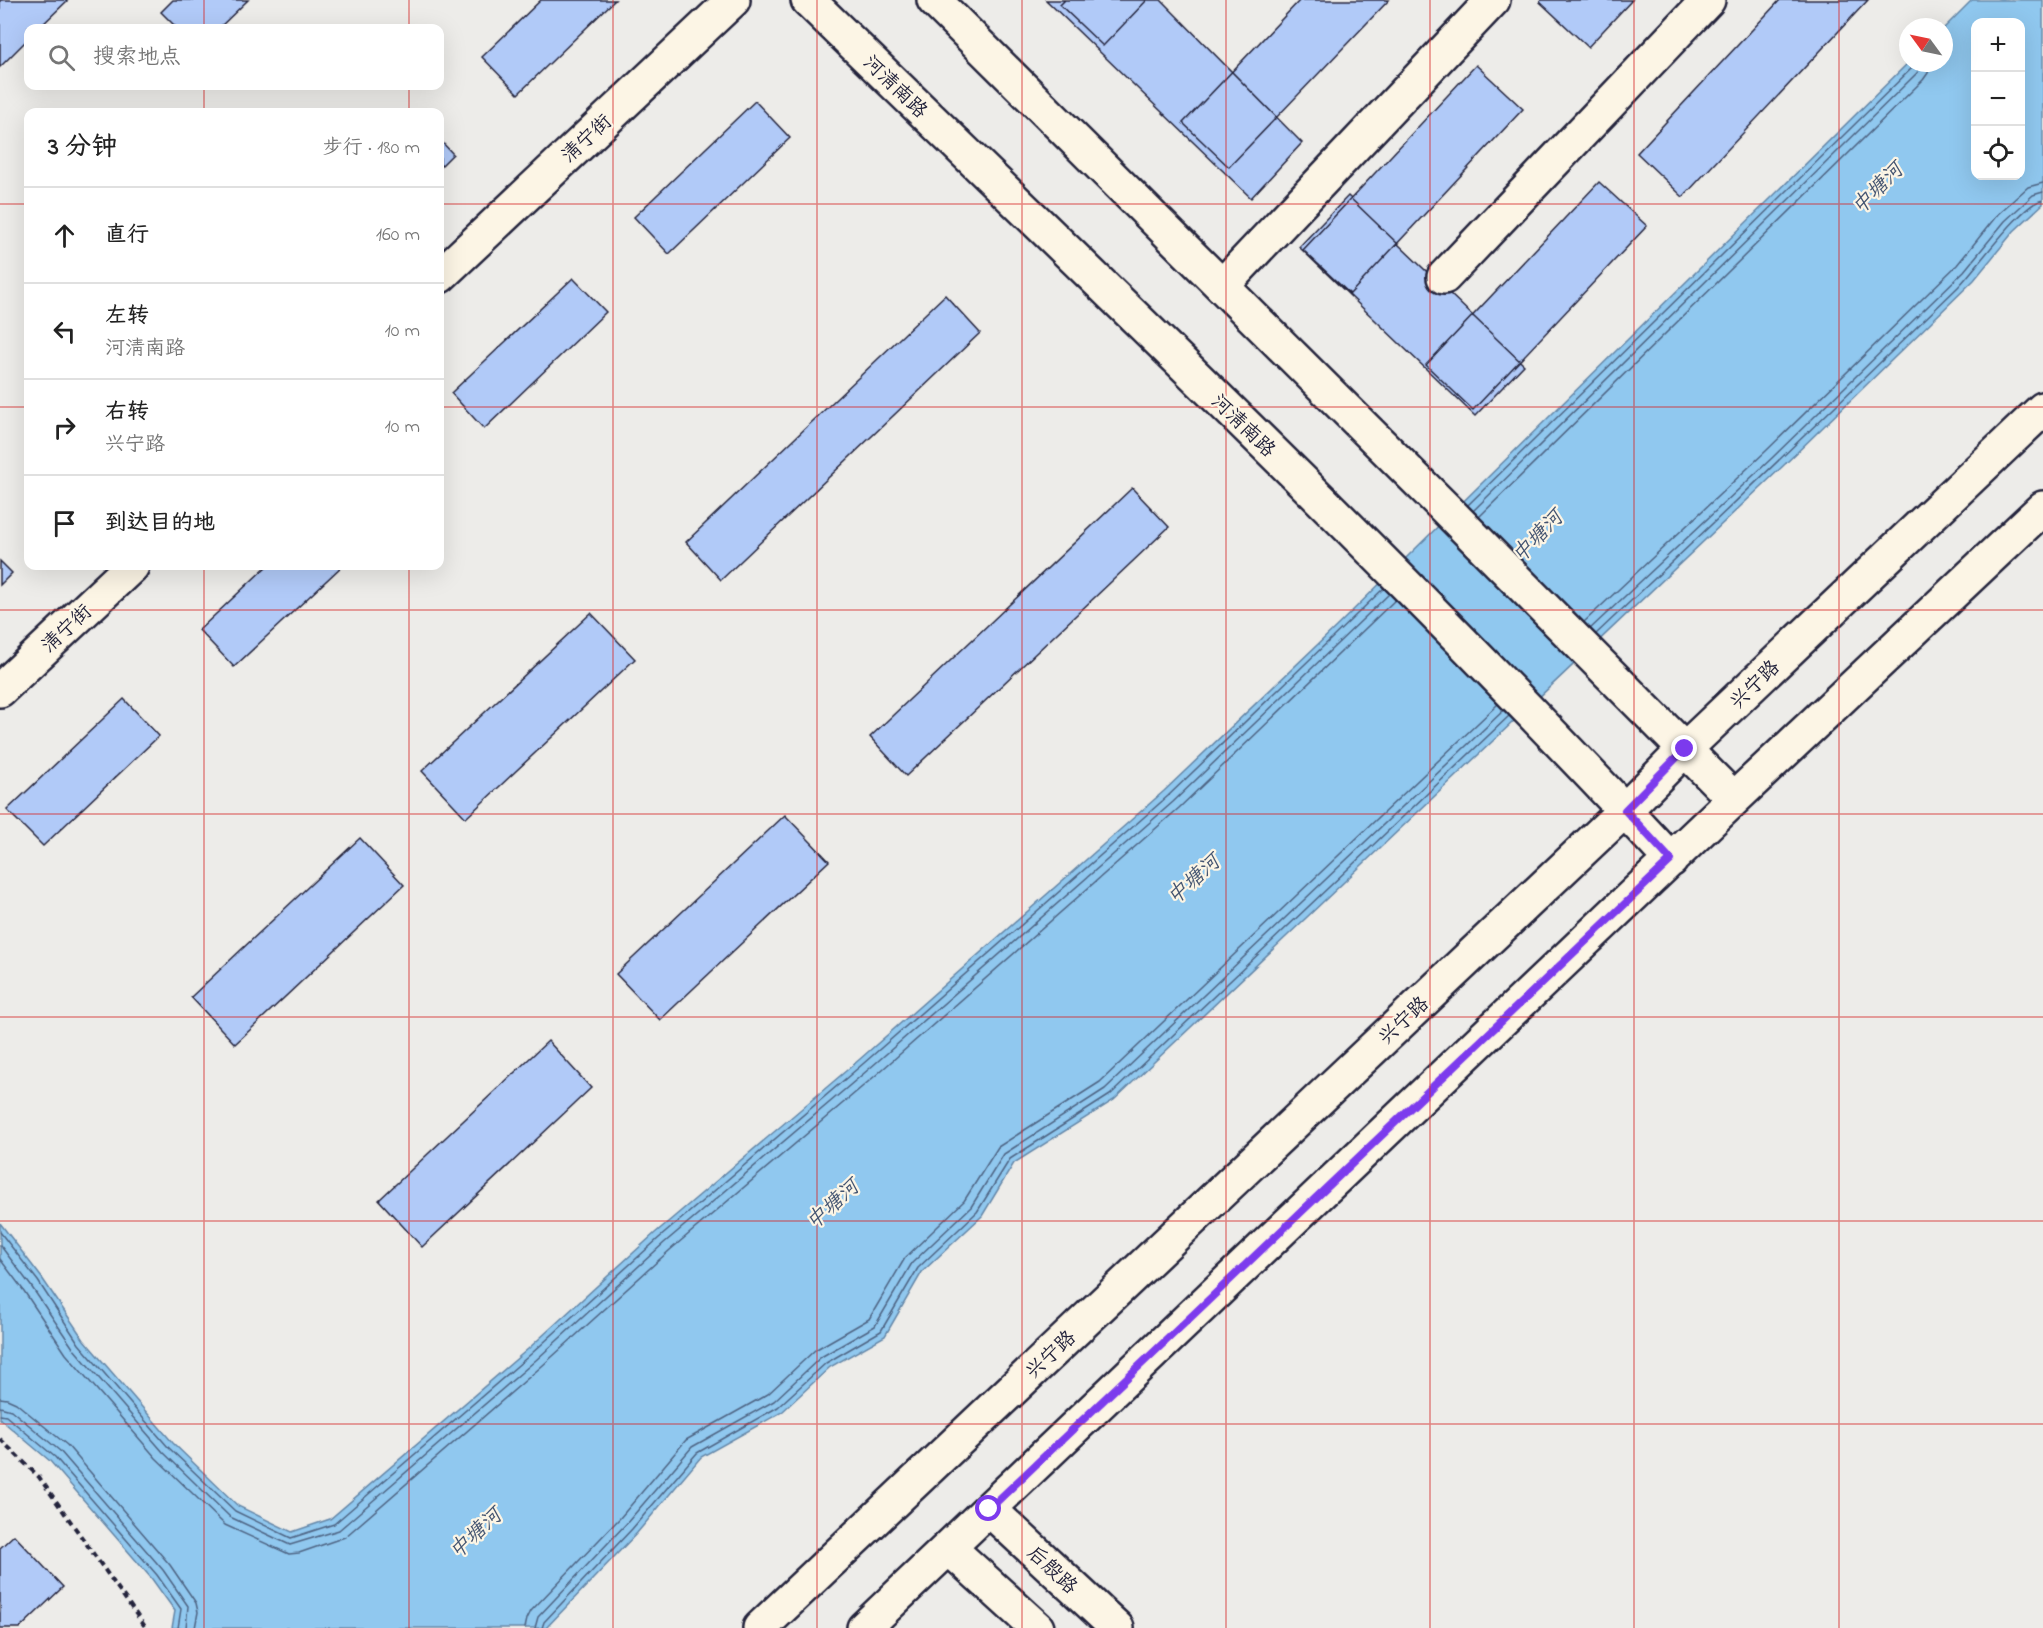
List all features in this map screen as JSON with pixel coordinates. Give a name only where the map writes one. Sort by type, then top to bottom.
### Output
[{"type":"main road","name":"清宁街","points":[[444,272],[733,0]]},
{"type":"main road","name":"河清南路","points":[[808,0],[1391,568],[1671,860]]},
{"type":"main road","points":[[934,0],[1566,628],[1734,799]]},
{"type":"main road","points":[[1222,286],[1493,0]]},
{"type":"main road","points":[[1444,277],[1708,0]]},
{"type":"main road","name":"兴宁路","points":[[760,1628],[1625,810],[1685,749],[2043,409]]},
{"type":"main road","points":[[864,1628],[1734,799],[2043,508]]},
{"type":"main road","name":"清宁街","points":[[0,690],[128,570]]},
{"type":"main road","name":"后殷路","points":[[989,1509],[1116,1628]]},
{"type":"main road","points":[[949,1548],[1036,1628]]},
{"type":"path","points":[[0,1439],[39,1477],[146,1628]]},
{"type":"water","name":"中塘河","points":[[1972,0],[2043,0],[2043,204],[2014,231],[1974,280],[1782,467],[1114,1100],[1014,1163],[982,1216],[922,1272],[885,1336],[830,1367],[782,1412],[701,1457],[637,1533],[546,1628],[172,1628],[175,1611],[152,1579],[50,1461],[0,1419],[0,1223],[42,1278],[84,1340],[173,1443],[238,1506],[292,1532],[330,1519],[528,1349],[655,1233],[860,1059],[1164,791],[1336,627],[1899,72],[1953,72],[1953,19]]},
{"type":"building","points":[[0,0],[68,0],[43,24],[24,24],[24,43],[0,67]]},
{"type":"building","points":[[173,0],[248,0],[223,24],[173,24],[161,12]]},
{"type":"building","points":[[541,0],[615,0],[518,94],[482,57]]},
{"type":"building","points":[[1046,0],[1161,0],[1302,143],[1251,198]]},
{"type":"building","points":[[1065,0],[1147,0],[1103,46],[1060,5]]},
{"type":"building","points":[[1300,0],[1389,0],[1229,167],[1183,123]]},
{"type":"building","points":[[1541,0],[1632,0],[1588,47],[1540,2]]},
{"type":"building","points":[[1780,0],[1868,0],[1683,197],[1637,153]]},
{"type":"building","points":[[1476,65],[1523,109],[1350,294],[1303,250]]},
{"type":"building","points":[[755,101],[790,138],[669,254],[634,217]]},
{"type":"building","points":[[444,144],[453,154],[444,163]]},
{"type":"building","points":[[1599,182],[1647,226],[1473,410],[1426,365]]},
{"type":"building","points":[[1348,196],[1524,365],[1475,416],[1299,247]]},
{"type":"building","points":[[573,278],[606,312],[484,429],[451,393]]},
{"type":"building","points":[[945,295],[980,333],[721,580],[686,542]]},
{"type":"building","points":[[1132,488],[1169,527],[906,776],[870,737]]},
{"type":"building","points":[[0,561],[12,573],[0,585]]},
{"type":"building","points":[[263,570],[338,570],[234,667],[199,630]]},
{"type":"building","points":[[591,613],[635,659],[466,818],[422,771]]},
{"type":"building","points":[[124,699],[159,736],[43,846],[7,810]]},
{"type":"building","points":[[785,815],[829,861],[660,1020],[616,974]]},
{"type":"building","points":[[360,838],[404,885],[235,1044],[191,997]]},
{"type":"building","points":[[548,1041],[591,1088],[422,1247],[379,1200]]},
{"type":"building","points":[[14,1535],[63,1587],[20,1628],[0,1628],[0,1548]]},
{"type":"route","points":[[989,1509],[1671,860],[1625,810],[1685,749]]}]
